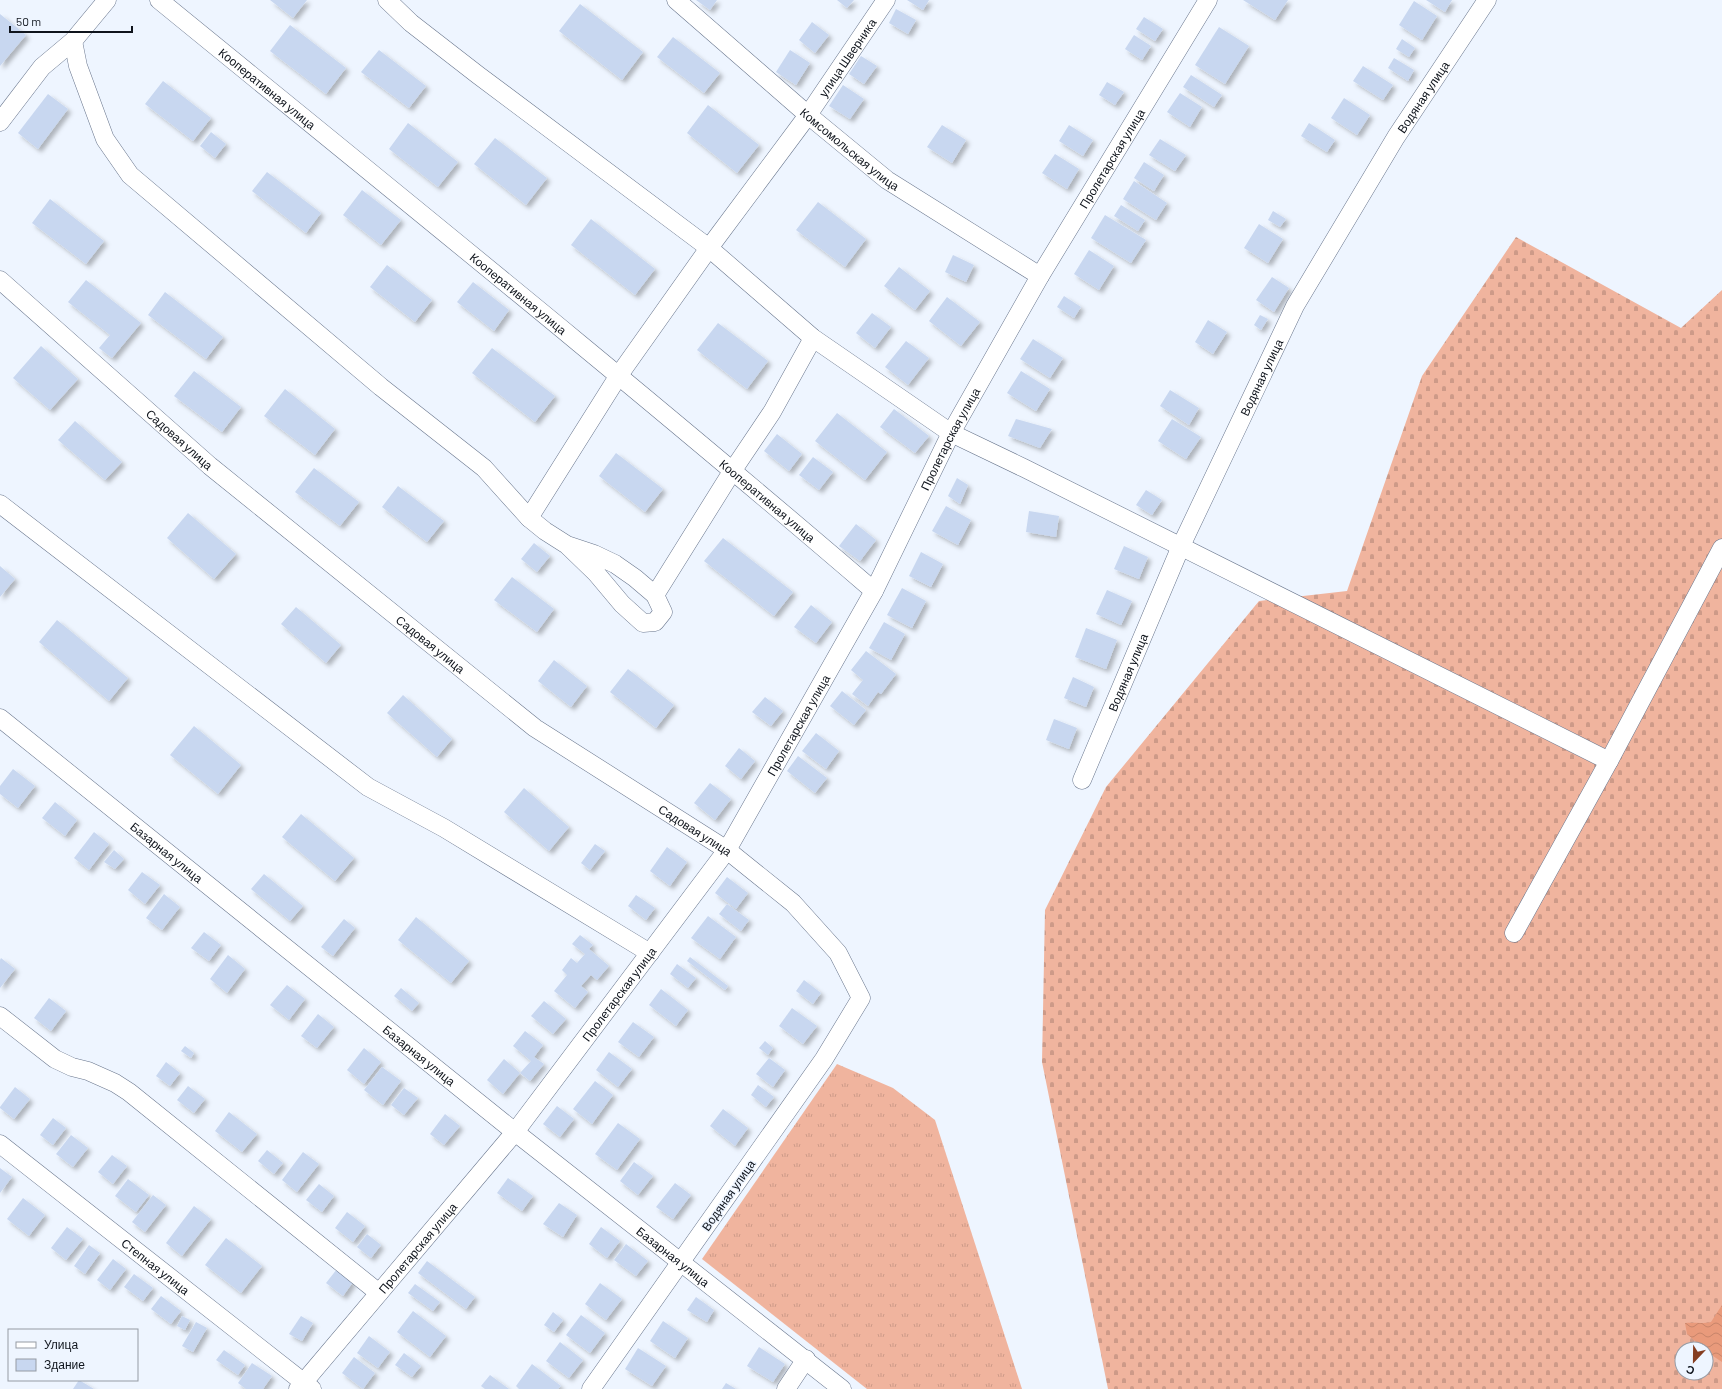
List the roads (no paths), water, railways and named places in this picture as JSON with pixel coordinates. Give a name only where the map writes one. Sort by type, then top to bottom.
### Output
[{"type":"street","points":[[0,122],[42,67],[73,41],[106,0]]},
{"type":"street","name":"Кооперативная улица","points":[[158,0],[619,375],[874,591]]},
{"type":"street","points":[[387,0],[411,22],[478,75],[709,248],[813,338],[951,433],[1181,546],[1609,761]]},
{"type":"street","name":"Комсомольская улица","points":[[676,0],[808,115],[887,180],[1040,276]]},
{"type":"street","name":"улица Шверника","points":[[529,518],[619,375],[709,248],[808,115],[886,0]]},
{"type":"street","name":"Водяная улица","points":[[1082,780],[1181,546],[1295,306],[1396,137],[1487,0]]},
{"type":"street","name":"Пролетарская улица","points":[[304,1387],[379,1293],[515,1132],[727,850],[874,591],[951,433],[1040,276],[1206,1]]},
{"type":"street","points":[[73,41],[78,66],[105,139],[130,175],[381,387],[484,468],[529,518],[545,531],[567,545],[596,573],[622,604],[643,623],[655,622],[663,612],[655,595],[615,564],[594,554],[567,545]]},
{"type":"street","name":"Садовая улица","points":[[0,280],[210,466],[534,728],[727,850],[793,902],[838,953],[861,998]]},
{"type":"street","points":[[655,595],[733,470],[772,412],[813,338]]},
{"type":"street","points":[[0,504],[368,786],[444,828],[650,953]]},
{"type":"street","points":[[1514,933],[1609,761],[1722,548]]},
{"type":"street","name":"Базарная улица","points":[[0,718],[515,1132],[806,1359],[842,1389]]},
{"type":"street","name":"Водяная улица","points":[[591,1389],[824,1059],[861,998]]},
{"type":"street","points":[[0,1016],[55,1059],[115,1083],[129,1092],[379,1293]]},
{"type":"street","name":"Степная улица","points":[[0,1144],[304,1387]]},
{"type":"street","points":[[786,1389],[806,1359]]},
{"type":"water","points":[[1722,1305],[1722,1362],[1714,1357],[1714,1341],[1695,1341],[1687,1334],[1685,1323],[1711,1322]]}]
